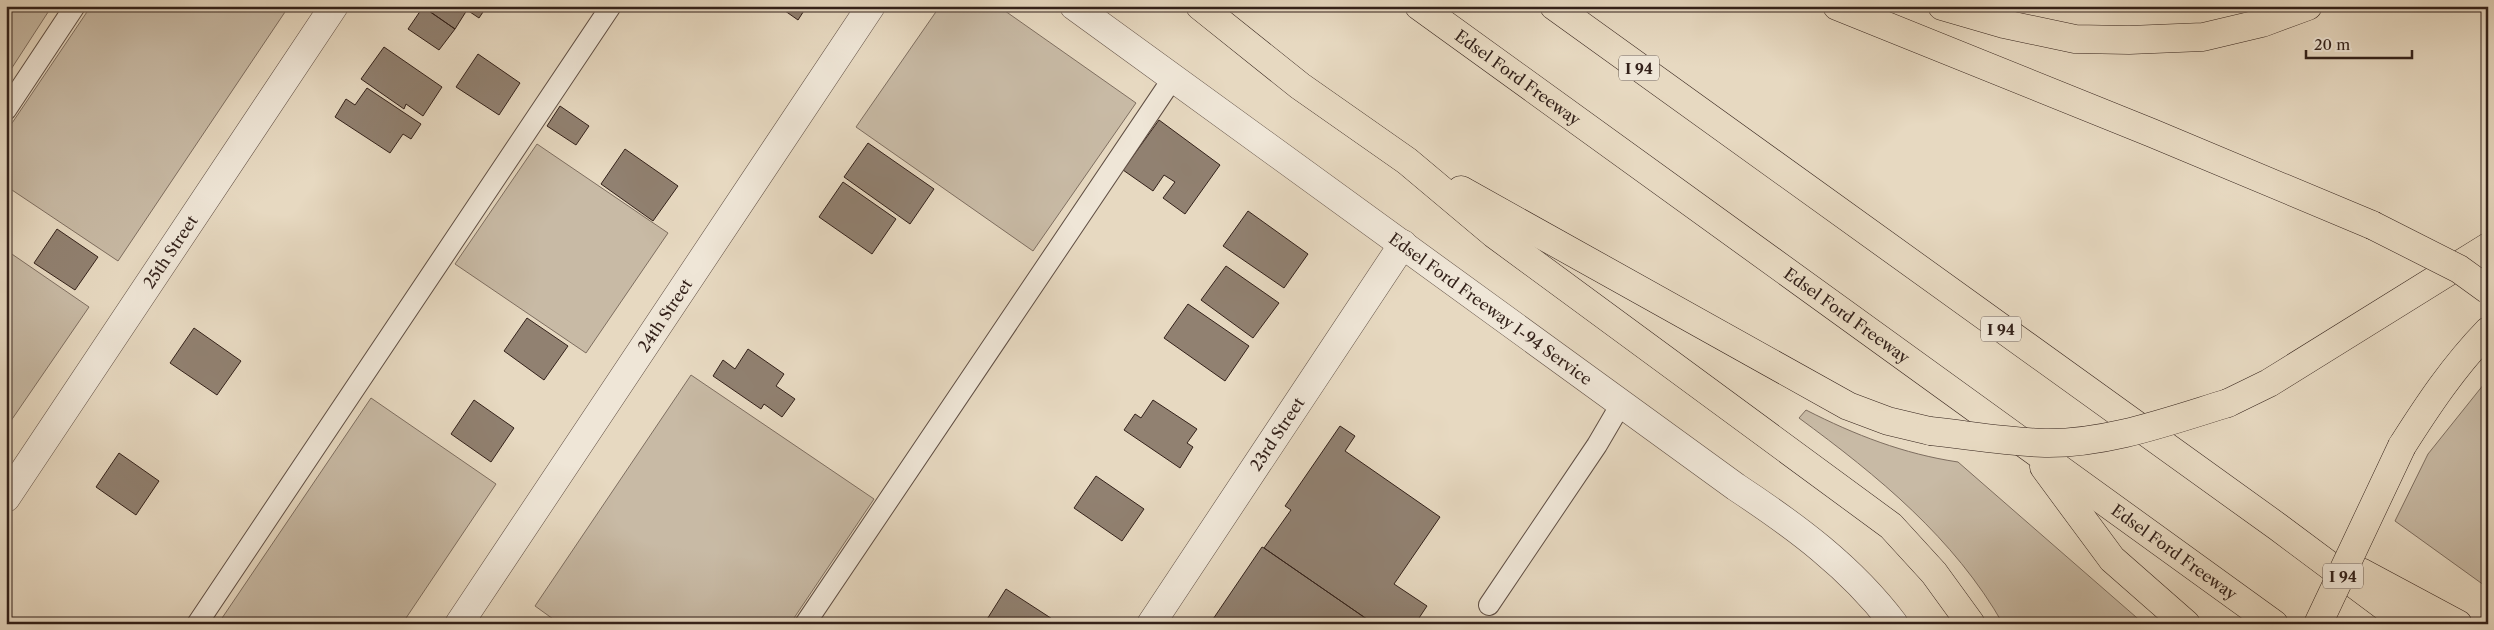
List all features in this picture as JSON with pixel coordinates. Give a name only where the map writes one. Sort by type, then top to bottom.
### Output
[{"type":"highway","points":[[1200,6],[1300,86],[1407,161],[1494,234],[1891,526],[1934,573],[1971,624]]},
{"type":"highway","name":"Edsel Ford Freeway","points":[[1419,6],[2274,624]]},
{"type":"highway","name":"I 94","points":[[1554,6],[2278,528],[2408,624]]},
{"type":"highway","points":[[1837,6],[2372,224],[2459,269],[2488,290]]},
{"type":"highway","points":[[1942,6],[2004,24],[2075,39],[2129,40],[2204,36],[2262,23],[2308,6]]},
{"type":"highway","points":[[1407,161],[1848,406],[1888,421],[1930,431],[2045,443],[2089,440],[2155,425],[2228,403],[2269,383],[2488,247]]},
{"type":"highway","points":[[2318,624],[2402,446],[2434,395],[2468,352],[2488,331]]},
{"type":"highway","points":[[2028,446],[2112,558],[2186,624]]},
{"type":"highway","points":[[2278,528],[2458,624]]},
{"type":"street","name":"25th Street","points":[[6,498],[334,6]]},
{"type":"street","name":"24th Street","points":[[459,624],[871,6]]},
{"type":"street","name":"Edsel Ford Freeway I-94 Service","points":[[1074,6],[1621,404],[1798,529],[1844,568],[1894,624]]},
{"type":"street","name":"23rd Street","points":[[1151,624],[1403,244]]},
{"type":"lane","points":[[6,110],[76,6]]},
{"type":"lane","points":[[197,624],[611,6]]},
{"type":"lane","points":[[805,624],[1173,78]]},
{"type":"lane","points":[[1489,605],[1597,445],[1621,404]]},
{"type":"shaded area","points":[[6,6],[52,6],[6,77]]},
{"type":"shaded area","points":[[91,6],[289,6],[118,261],[6,186],[6,132]]},
{"type":"shaded area","points":[[940,6],[998,6],[1136,103],[1033,251],[856,127]]},
{"type":"shaded area","points":[[537,144],[668,233],[586,353],[455,264]]},
{"type":"shaded area","points":[[6,250],[89,307],[6,428]]},
{"type":"shaded area","points":[[691,375],[874,499],[790,624],[560,624],[535,606]]},
{"type":"shaded area","points":[[2488,379],[2488,588],[2395,521],[2428,454]]},
{"type":"shaded area","points":[[371,398],[496,484],[402,624],[218,624]]},
{"type":"shaded area","points":[[1806,410],[1843,428],[1899,449],[1958,462],[2144,624],[2003,624],[1962,564],[1938,536],[1885,486],[1799,418]]},
{"type":"building","points":[[422,6],[487,6],[479,18],[467,10],[455,29]]},
{"type":"building","points":[[778,6],[807,6],[798,20]]},
{"type":"building","points":[[423,7],[455,29],[439,50],[408,29]]},
{"type":"building","points":[[384,47],[442,87],[423,116],[406,104],[404,109],[361,79]]},
{"type":"building","points":[[478,54],[520,83],[499,115],[456,87]]},
{"type":"building","points":[[367,88],[421,124],[411,139],[403,134],[390,153],[335,117],[346,99],[355,105]]},
{"type":"building","points":[[560,106],[589,126],[576,145],[547,126]]},
{"type":"building","points":[[1159,120],[1220,165],[1185,214],[1163,198],[1175,182],[1164,175],[1153,191],[1123,170]]},
{"type":"building","points":[[868,143],[934,189],[910,224],[844,177]]},
{"type":"building","points":[[625,149],[678,186],[653,221],[601,184]]},
{"type":"building","points":[[843,182],[896,219],[872,254],[819,217]]},
{"type":"building","points":[[1248,211],[1308,254],[1284,288],[1223,246]]},
{"type":"building","points":[[57,229],[98,257],[75,290],[34,263]]},
{"type":"building","points":[[1226,266],[1279,303],[1253,338],[1201,300]]},
{"type":"building","points":[[1188,304],[1249,346],[1225,381],[1164,338]]},
{"type":"building","points":[[527,318],[568,346],[544,380],[504,351]]},
{"type":"building","points":[[194,328],[241,361],[217,395],[170,363]]},
{"type":"building","points":[[748,349],[784,374],[776,386],[795,399],[782,417],[764,404],[761,409],[713,376],[723,360],[735,369]]},
{"type":"building","points":[[474,400],[514,428],[491,462],[451,434]]},
{"type":"building","points":[[1153,400],[1197,429],[1187,443],[1193,447],[1180,468],[1124,430],[1135,414],[1141,418]]},
{"type":"building","points":[[1340,426],[1355,436],[1345,451],[1440,517],[1394,584],[1427,606],[1415,624],[1374,624],[1264,548],[1291,510],[1285,506]]},
{"type":"building","points":[[119,453],[159,481],[136,515],[96,487]]},
{"type":"building","points":[[1096,476],[1144,509],[1122,541],[1074,508]]},
{"type":"building","points":[[1262,547],[1374,624],[1214,624],[1211,622]]},
{"type":"building","points":[[1006,589],[1060,624],[984,624]]}]
